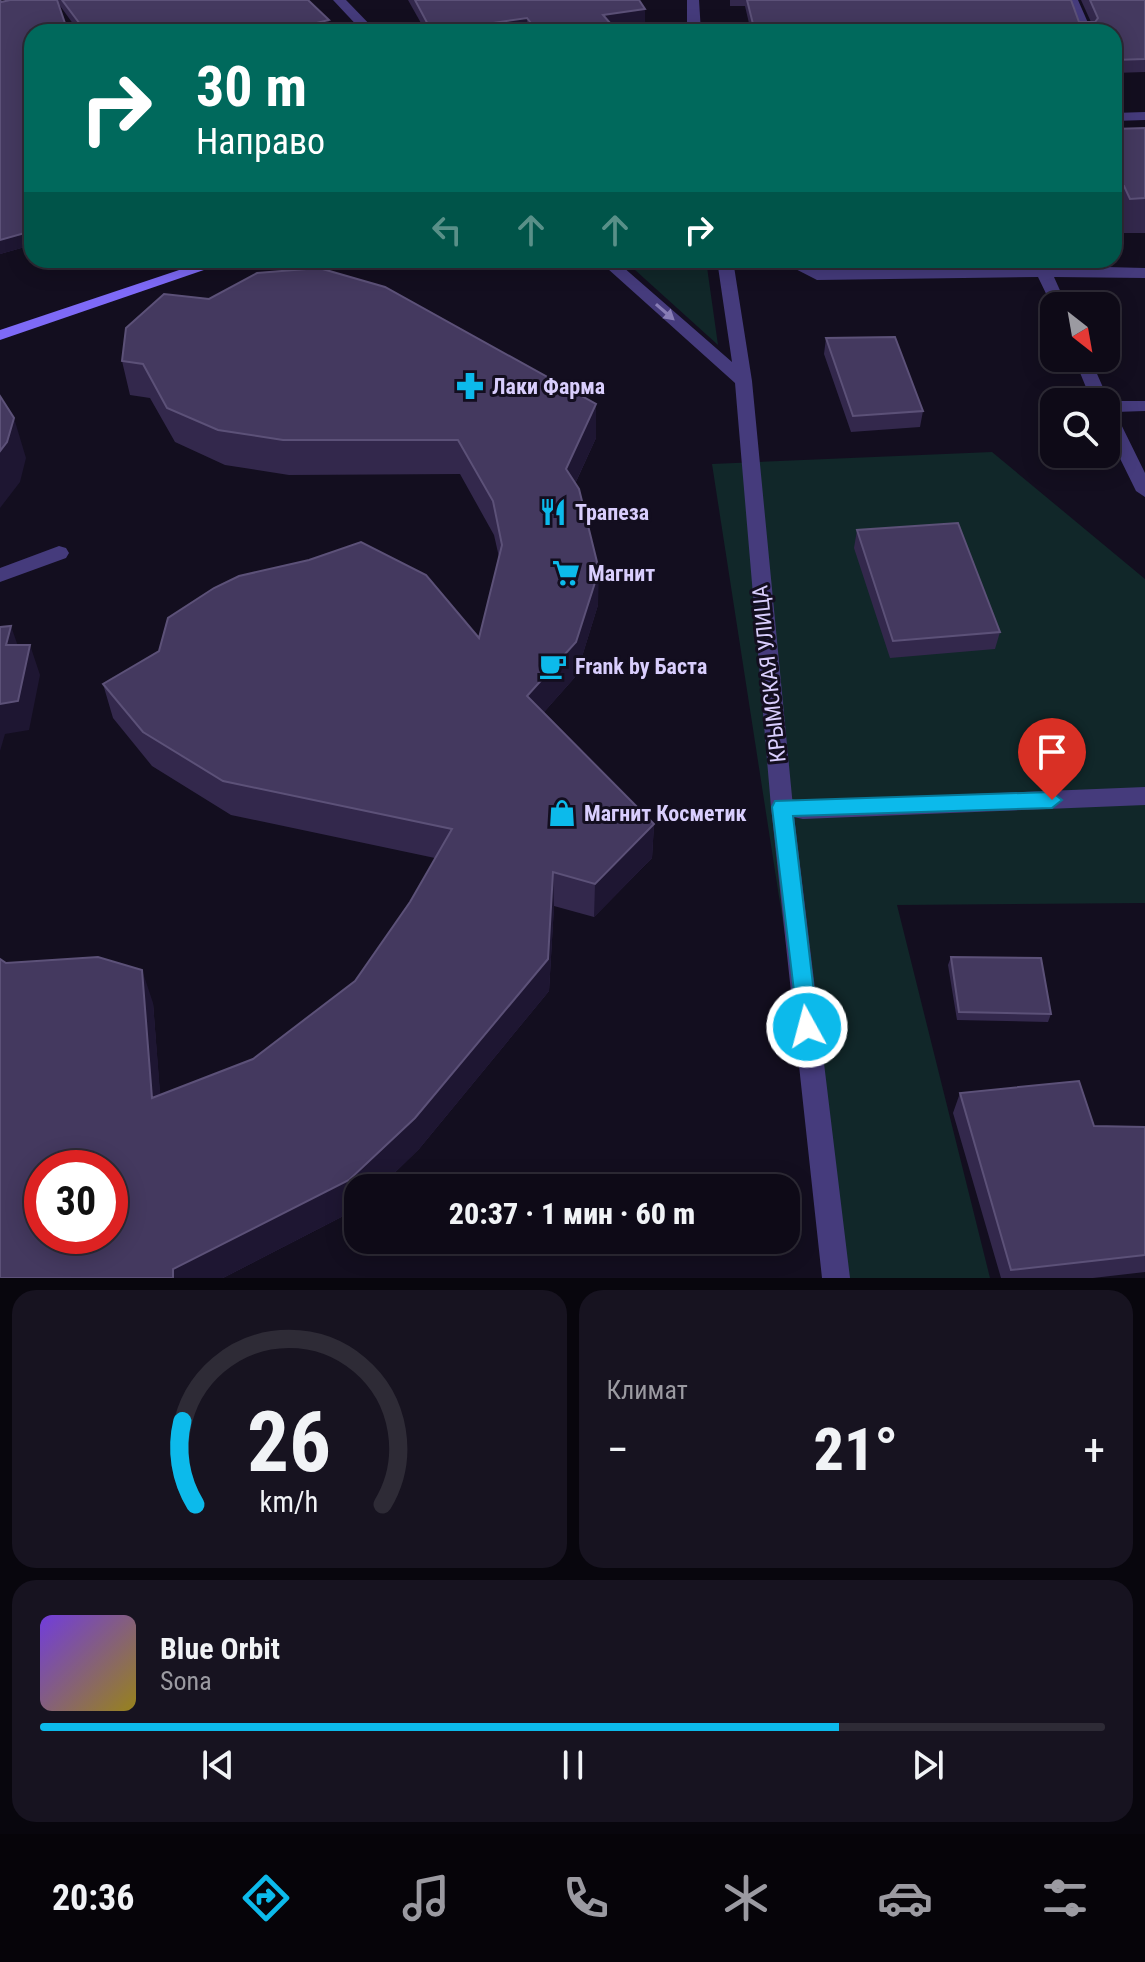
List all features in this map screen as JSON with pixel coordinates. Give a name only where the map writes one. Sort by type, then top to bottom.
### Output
[{"type":"street","points":[[339,0],[362,24]]},
{"type":"street","points":[[693,0],[694,24]]},
{"type":"street","points":[[1072,0],[1082,24]]},
{"type":"street","points":[[1122,117],[1145,116]]},
{"type":"street","points":[[0,335],[201,268]]},
{"type":"street","points":[[615,268],[743,381]]},
{"type":"street","name":"КРЫМСКАЯ УЛИЦА","points":[[726,268],[743,381],[782,807],[836,1278]]},
{"type":"street","points":[[803,268],[817,275],[1044,273],[1082,268]]},
{"type":"street","points":[[1111,268],[1145,273]]},
{"type":"street","points":[[1044,273],[1053,292]]},
{"type":"street","points":[[1120,408],[1145,406]]},
{"type":"street","points":[[1120,438],[1145,491]]},
{"type":"street","points":[[0,575],[59,553]]},
{"type":"street","points":[[782,807],[803,810],[1145,796]]},
{"type":"green space","points":[[633,268],[707,268],[718,345]]},
{"type":"green space","points":[[992,452],[1145,579],[1145,903],[897,905],[990,1278],[838,1278],[712,464]]},
{"type":"building","points":[[0,0],[57,0],[65,24],[24,24],[24,233],[0,240]]},
{"type":"building","points":[[62,0],[308,0],[329,20],[312,24],[80,24]]},
{"type":"building","points":[[415,0],[639,0],[645,9],[603,15],[611,24],[532,24],[527,18],[486,24],[428,24]]},
{"type":"building","points":[[747,0],[1071,0],[1079,22],[1095,22],[1098,18],[1090,0],[1145,0],[1145,59],[1122,60],[1122,24],[753,24]]},
{"type":"building","points":[[1145,128],[1145,198],[1130,199],[1122,186],[1122,129]]},
{"type":"building","points":[[319,268],[385,287],[596,404],[566,469],[579,489],[599,570],[576,642],[527,696],[654,824],[595,884],[553,872],[548,959],[415,1118],[355,1174],[344,1174],[344,1183],[173,1269],[173,1278],[0,1278],[0,959],[6,963],[98,957],[142,970],[152,1098],[253,1059],[355,981],[410,902],[452,829],[223,781],[143,732],[103,684],[159,651],[168,618],[214,588],[239,576],[309,560],[361,542],[426,575],[479,638],[502,545],[493,501],[458,440],[283,440],[218,430],[167,408],[143,364],[122,361],[126,328],[164,294],[209,299],[257,273]]},
{"type":"building","points":[[895,337],[923,411],[853,416],[826,338]]},
{"type":"building","points":[[0,396],[14,418],[7,442],[0,451]]},
{"type":"building","points":[[958,523],[1000,632],[893,641],[857,530]]},
{"type":"building","points":[[11,626],[6,645],[30,645],[18,701],[0,704],[0,627]]},
{"type":"building","points":[[951,957],[1041,958],[1051,1014],[959,1012]]},
{"type":"building","points":[[1079,1081],[1094,1126],[1145,1127],[1145,1255],[1011,1270],[960,1093]]},
{"type":"place","name":"Лаки Фарма","points":[[470,386]]},
{"type":"place","name":"Трапеза","points":[[553,512]]},
{"type":"place","name":"Магнит","points":[[566,573]]},
{"type":"place","name":"Frank by Баста","points":[[553,666]]},
{"type":"place","name":"Магнит Косметик","points":[[562,813]]},
{"type":"route","points":[[807,1027],[782,807],[803,810],[1052,800]]}]
